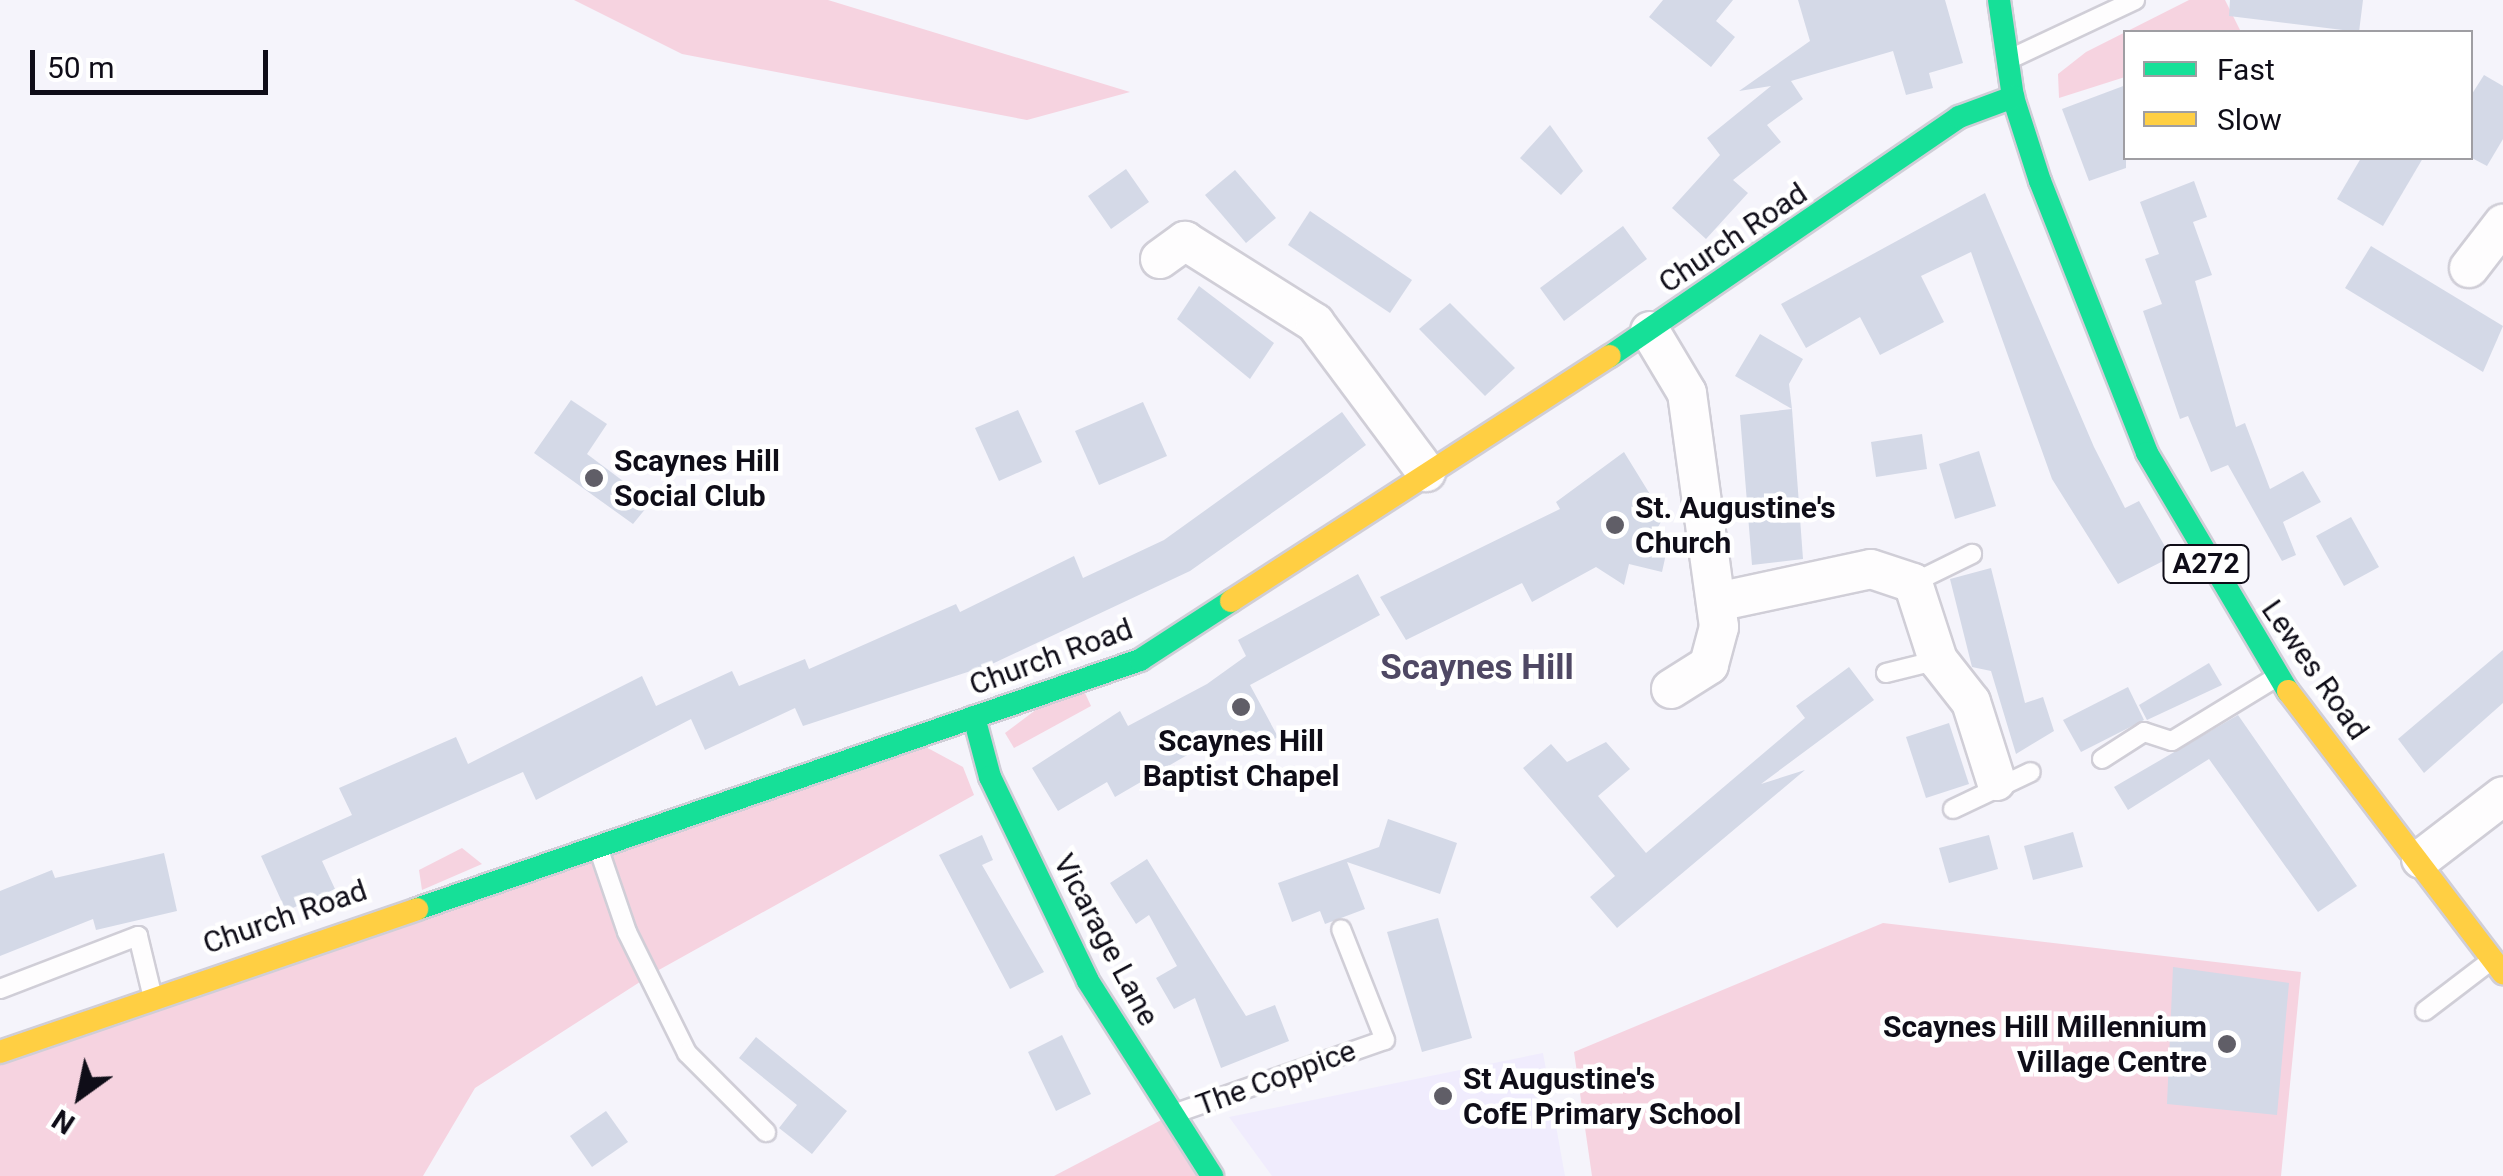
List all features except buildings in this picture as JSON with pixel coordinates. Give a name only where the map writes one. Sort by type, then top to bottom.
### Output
[{"type":"main road","name":"A272","points":[[1999,0],[2013,97]]},
{"type":"main road","name":"Church Road","points":[[0,1052],[152,994],[1140,660],[1650,331],[1960,116],[2013,97]]},
{"type":"main road","name":"Lewes Road","points":[[2013,97],[2147,453],[2277,678],[2421,859],[2498,966]]},
{"type":"main road","name":"Vicarage Lane","points":[[974,717],[990,777],[1088,981],[1169,1116],[1212,1176]]},
{"type":"street","points":[[2469,268],[2503,224]]},
{"type":"street","points":[[1160,258],[1185,241],[1315,323],[1426,472]]},
{"type":"street","points":[[1650,331],[1687,393],[1717,602],[1709,665],[1671,689]]},
{"type":"street","points":[[1717,602],[1871,569],[1913,583],[1938,660],[1972,702],[2014,776]]},
{"type":"street","points":[[2421,859],[2503,796]]},
{"type":"lane","points":[[2007,60],[2136,0]]},
{"type":"lane","points":[[1913,583],[1972,554]]},
{"type":"lane","points":[[1886,673],[1938,660]]},
{"type":"lane","points":[[2102,759],[2144,732],[2172,741],[2277,678]]},
{"type":"lane","points":[[1953,809],[2014,776]]},
{"type":"lane","points":[[598,844],[627,932],[688,1053],[766,1132]]},
{"type":"lane","name":"The Coppice","points":[[1169,1116],[1385,1040],[1341,930]]},
{"type":"lane","points":[[0,989],[138,936],[152,994]]},
{"type":"lane","points":[[2425,1011],[2498,966]]},
{"type":"shaded area","points":[[574,0],[828,0],[1130,92],[1027,120],[682,54]]},
{"type":"shaded area","points":[[2189,0],[2225,0],[2240,30],[2130,30]]},
{"type":"shaded area","points":[[2123,33],[2123,78],[2059,98],[2058,74],[2086,52]]},
{"type":"shaded area","points":[[1078,678],[1091,706],[1014,748],[1005,733]]},
{"type":"shaded area","points":[[911,739],[963,767],[974,795],[657,971],[475,1088],[423,1176],[0,1176],[0,1052]]},
{"type":"shaded area","points":[[462,848],[482,864],[422,890],[419,870]]},
{"type":"shaded area","points":[[1883,923],[2301,972],[2281,1176],[1592,1176],[1574,1052]]},
{"type":"shaded area","name":"St Augustine's CofE Primary School","points":[[1543,1053],[1565,1176],[1272,1176],[1229,1117]]},
{"type":"shaded area","points":[[1169,1116],[1212,1176],[1054,1176]]},
{"type":"traffic: fast","points":[[1999,0],[2013,97],[2040,181],[2147,453],[2288,691]]},
{"type":"traffic: fast","points":[[1610,356],[1959,117],[2013,97]]},
{"type":"traffic: fast","points":[[417,909],[1140,660],[1231,601]]},
{"type":"traffic: fast","points":[[974,717],[990,777],[1088,981],[1212,1176]]},
{"type":"traffic: slow","points":[[1231,601],[1610,356]]},
{"type":"traffic: slow","points":[[2288,691],[2503,973]]},
{"type":"traffic: slow","points":[[0,1052],[417,909]]},
{"type":"place","name":"Scaynes Hill Social Club","points":[[594,478]]},
{"type":"place","name":"St. Augustine's Church","points":[[1615,525]]},
{"type":"place","name":"Scaynes Hill Baptist Chapel","points":[[1241,707]]},
{"type":"place","name":"Scaynes Hill Millennium Village Centre","points":[[2227,1044]]},
{"type":"place","name":"St Augustine's CofE Primary School","points":[[1443,1096]]},
{"type":"district","name":"Scaynes Hill","points":[[1477,668]]}]
